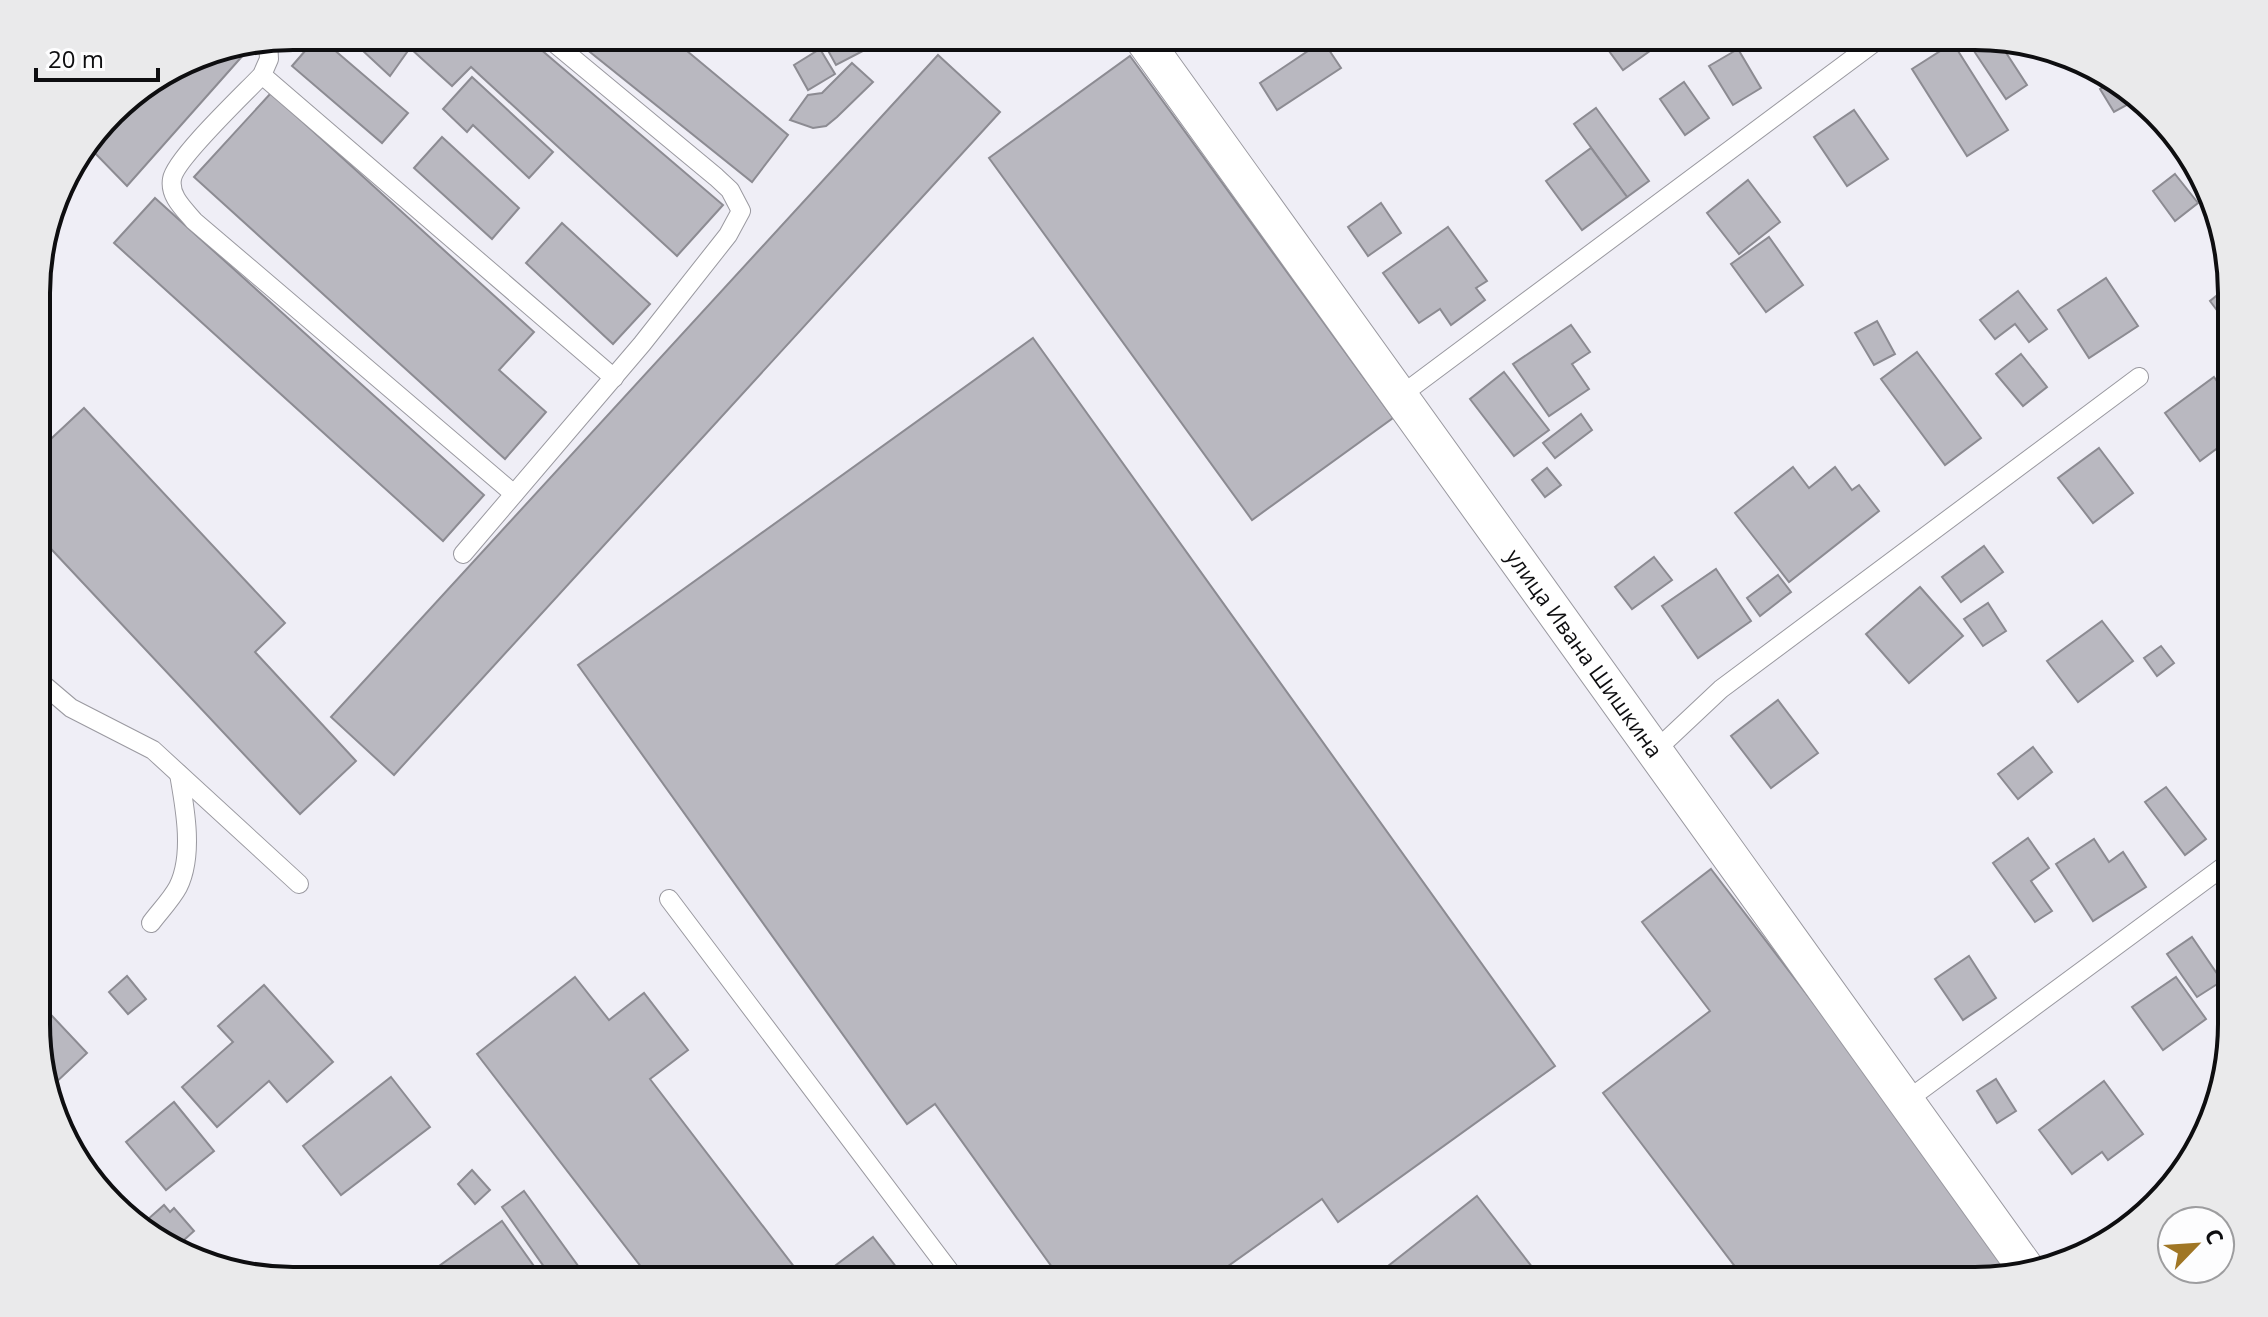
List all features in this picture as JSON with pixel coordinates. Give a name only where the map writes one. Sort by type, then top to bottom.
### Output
[{"type":"street","name":"улица Ивана Шишкина","points":[[1151,50],[2021,1262]]},
{"type":"lane","points":[[463,554],[614,378],[728,235],[741,211],[730,190],[716,177],[563,50]]},
{"type":"lane","points":[[1400,396],[1864,50]]},
{"type":"lane","points":[[269,52],[269,59],[262,75],[176,167],[172,190],[179,203],[194,221],[514,494]]},
{"type":"lane","points":[[262,75],[614,378]]},
{"type":"lane","points":[[1655,751],[1721,689],[2139,377]]},
{"type":"lane","points":[[50,690],[71,708],[153,750],[299,884]]},
{"type":"lane","points":[[151,923],[178,887],[184,866],[184,804],[179,774]]},
{"type":"lane","points":[[1906,1101],[2217,871]]},
{"type":"lane","points":[[669,899],[946,1267]]},
{"type":"building","points":[[306,50],[334,50],[408,113],[382,143],[292,66]]},
{"type":"building","points":[[362,50],[409,50],[390,76]]},
{"type":"building","points":[[412,50],[541,50],[723,205],[677,256],[471,67],[452,86]]},
{"type":"building","points":[[587,50],[686,50],[788,135],[752,182]]},
{"type":"building","points":[[821,50],[835,74],[808,90],[794,65]]},
{"type":"building","points":[[828,50],[865,50],[836,65]]},
{"type":"building","points":[[1310,50],[1329,50],[1341,68],[1277,110],[1260,83]]},
{"type":"building","points":[[1608,50],[1651,50],[1623,70]]},
{"type":"building","points":[[1739,50],[1761,88],[1733,105],[1709,66]]},
{"type":"building","points":[[1942,50],[1957,50],[2008,130],[1967,156],[1912,69]]},
{"type":"building","points":[[1973,50],[2005,52],[2027,85],[2006,99]]},
{"type":"building","points":[[938,55],[1000,112],[394,775],[331,717]]},
{"type":"building","points":[[243,56],[127,186],[95,153],[110,133],[145,100],[172,83],[215,63]]},
{"type":"building","points":[[1130,56],[1393,418],[1252,520],[989,158]]},
{"type":"building","points":[[852,63],[873,82],[837,117],[826,126],[813,128],[790,120],[808,95],[822,93]]},
{"type":"building","points":[[472,77],[553,152],[529,178],[473,125],[467,132],[443,109]]},
{"type":"building","points":[[1684,82],[1709,118],[1685,135],[1660,99]]},
{"type":"building","points":[[2103,87],[2128,104],[2114,112],[2100,89]]},
{"type":"building","points":[[271,93],[534,332],[499,370],[546,412],[505,459],[194,177]]},
{"type":"building","points":[[1596,108],[1649,181],[1627,197],[1574,124]]},
{"type":"building","points":[[1854,110],[1888,159],[1847,186],[1814,137]]},
{"type":"building","points":[[442,137],[519,208],[492,239],[414,168]]},
{"type":"building","points":[[1591,148],[1627,197],[1582,230],[1546,181]]},
{"type":"building","points":[[2175,174],[2198,203],[2175,221],[2153,191]]},
{"type":"building","points":[[1748,180],[1780,222],[1739,254],[1707,213]]},
{"type":"building","points":[[155,198],[484,495],[443,541],[114,243]]},
{"type":"building","points":[[1381,203],[1401,233],[1368,256],[1348,227]]},
{"type":"building","points":[[562,223],[650,304],[613,344],[526,263]]},
{"type":"building","points":[[1448,227],[1487,281],[1476,288],[1485,300],[1451,325],[1440,309],[1419,323],[1383,273]]},
{"type":"building","points":[[1769,237],[1803,285],[1766,312],[1731,264]]},
{"type":"building","points":[[2106,278],[2138,326],[2089,358],[2058,310]]},
{"type":"building","points":[[2018,291],[2047,329],[2029,342],[2015,324],[1995,339],[1980,320]]},
{"type":"building","points":[[2217,295],[2217,310],[2210,301]]},
{"type":"building","points":[[1877,321],[1895,354],[1874,365],[1855,333]]},
{"type":"building","points":[[1571,325],[1590,352],[1572,364],[1589,389],[1549,416],[1513,364]]},
{"type":"building","points":[[1033,338],[1555,1066],[1338,1222],[1322,1199],[1228,1266],[1052,1267],[935,1104],[907,1124],[578,665]]},
{"type":"building","points":[[1917,352],[1981,438],[1945,465],[1881,379]]},
{"type":"building","points":[[2021,354],[2047,387],[2023,406],[1996,374]]},
{"type":"building","points":[[1504,372],[1549,430],[1514,456],[1470,399]]},
{"type":"building","points":[[2214,377],[2217,381],[2217,448],[2200,461],[2165,413]]},
{"type":"building","points":[[84,408],[285,623],[255,652],[356,761],[300,814],[50,548],[50,440]]},
{"type":"building","points":[[1581,414],[1592,430],[1555,458],[1543,443]]},
{"type":"building","points":[[2099,448],[2133,493],[2093,523],[2058,478]]},
{"type":"building","points":[[1793,467],[1809,488],[1835,467],[1852,490],[1859,485],[1879,511],[1789,582],[1735,513]]},
{"type":"building","points":[[1547,468],[1561,485],[1545,497],[1532,480]]},
{"type":"building","points":[[1984,546],[2003,572],[1961,602],[1942,577]]},
{"type":"building","points":[[1654,557],[1672,580],[1632,609],[1615,587]]},
{"type":"building","points":[[1716,569],[1751,621],[1698,658],[1662,606]]},
{"type":"building","points":[[1778,575],[1791,592],[1760,616],[1747,598]]},
{"type":"building","points":[[1920,587],[1963,636],[1909,683],[1866,634]]},
{"type":"building","points":[[1988,603],[2006,631],[1983,646],[1964,619]]},
{"type":"building","points":[[2102,621],[2133,661],[2078,702],[2047,661]]},
{"type":"building","points":[[2161,646],[2174,663],[2157,676],[2144,658]]},
{"type":"building","points":[[1778,700],[1818,753],[1771,788],[1731,736]]},
{"type":"building","points":[[2033,747],[2052,772],[2018,799],[1998,774]]},
{"type":"building","points":[[2166,787],[2206,839],[2185,855],[2145,802]]},
{"type":"building","points":[[2028,838],[2049,868],[2031,881],[2052,911],[2035,922],[1993,863]]},
{"type":"building","points":[[2094,839],[2109,862],[2123,852],[2146,887],[2093,921],[2056,864]]},
{"type":"building","points":[[1711,869],[2012,1263],[1991,1266],[1735,1266],[1603,1093],[1710,1011],[1642,922]]},
{"type":"building","points":[[2192,937],[2217,974],[2217,984],[2197,997],[2167,954]]},
{"type":"building","points":[[1969,956],[1996,998],[1963,1020],[1935,979]]},
{"type":"building","points":[[127,976],[146,999],[128,1014],[109,992]]},
{"type":"building","points":[[575,977],[609,1020],[644,993],[688,1050],[650,1079],[794,1267],[641,1267],[477,1054]]},
{"type":"building","points":[[2176,977],[2206,1019],[2163,1050],[2132,1007]]},
{"type":"building","points":[[264,985],[333,1062],[287,1102],[269,1081],[217,1127],[182,1087],[233,1042],[218,1026]]},
{"type":"building","points":[[50,1014],[87,1053],[58,1081],[52,1055]]},
{"type":"building","points":[[391,1077],[430,1127],[341,1195],[303,1146]]},
{"type":"building","points":[[1996,1079],[2016,1111],[1997,1123],[1977,1091]]},
{"type":"building","points":[[2104,1081],[2143,1134],[2108,1160],[2102,1152],[2072,1174],[2039,1130]]},
{"type":"building","points":[[174,1102],[214,1151],[166,1190],[126,1142]]},
{"type":"building","points":[[472,1170],[490,1190],[475,1204],[458,1184]]},
{"type":"building","points":[[524,1191],[579,1267],[544,1267],[502,1207]]},
{"type":"building","points":[[1477,1196],[1532,1266],[1388,1266]]},
{"type":"building","points":[[164,1205],[170,1212],[174,1208],[194,1231],[184,1240],[148,1219]]},
{"type":"building","points":[[502,1221],[534,1267],[438,1267]]},
{"type":"building","points":[[873,1237],[896,1267],[834,1267]]}]
